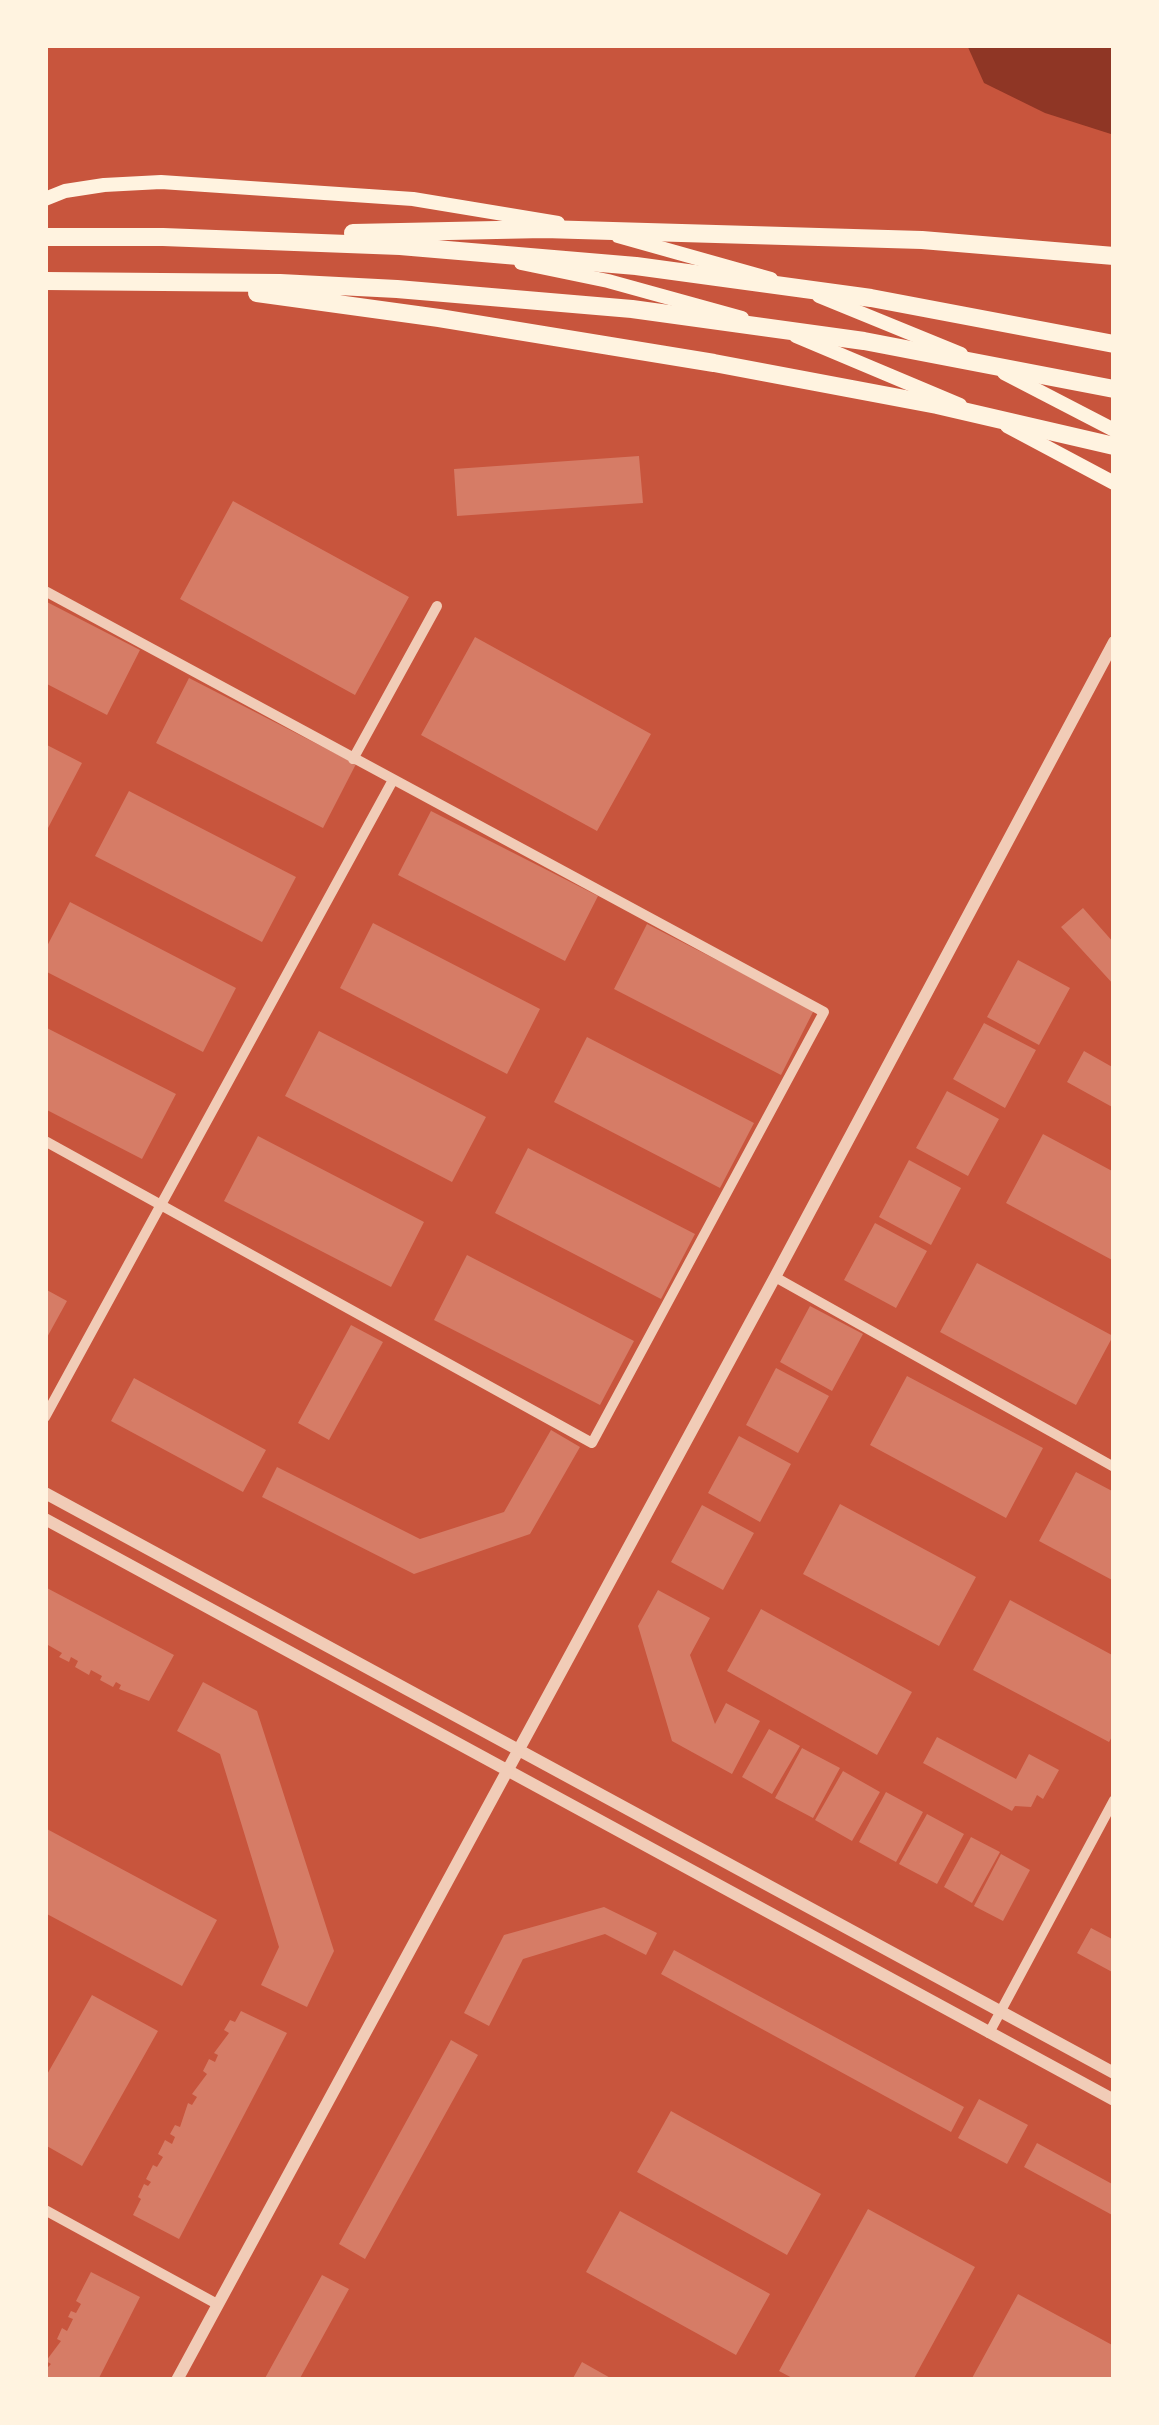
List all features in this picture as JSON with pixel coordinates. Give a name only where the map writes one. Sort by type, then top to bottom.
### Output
[{"type":"highway","points":[[45,237],[544,229],[922,240],[1114,256]]},
{"type":"highway","points":[[163,237],[400,246],[636,266],[871,298],[1114,344]]},
{"type":"highway","points":[[45,281],[163,280],[397,289],[632,309],[864,341],[1114,389]]},
{"type":"highway","points":[[163,280],[439,318],[694,360],[937,405],[1114,446]]},
{"type":"main road","points":[[45,198],[104,185],[162,182],[413,199],[516,214],[618,236],[705,258],[876,317],[1014,378],[1114,430]]},
{"type":"main road","points":[[45,250],[78,236],[161,229],[408,246],[508,260],[608,281],[692,302],[858,360],[994,420],[1114,483]]},
{"type":"street","points":[[45,591],[824,1012],[592,1443],[45,1141]]},
{"type":"street","points":[[353,758],[437,606]]},
{"type":"street","points":[[176,2380],[775,1277],[1114,642]]},
{"type":"street","points":[[45,1417],[393,780]]},
{"type":"street","points":[[775,1277],[1114,1467]]},
{"type":"street","points":[[45,1493],[1114,2074]]},
{"type":"street","points":[[45,1519],[1114,2100]]},
{"type":"street","points":[[989,2033],[1114,1800]]},
{"type":"street","points":[[45,2210],[217,2304]]},
{"type":"shaded area","points":[[967,45],[1114,45],[1114,135],[1045,113],[984,83]]},
{"type":"building","points":[[639,456],[643,503],[457,516],[454,469]]},
{"type":"building","points":[[233,501],[409,597],[355,695],[180,599]]},
{"type":"building","points":[[45,601],[140,650],[107,715],[45,683]]},
{"type":"building","points":[[475,637],[651,734],[597,831],[421,735]]},
{"type":"building","points":[[189,678],[356,764],[323,828],[156,743]]},
{"type":"building","points":[[45,744],[82,763],[48,828],[45,826]]},
{"type":"building","points":[[129,791],[296,877],[262,942],[95,856]]},
{"type":"building","points":[[431,811],[598,896],[565,961],[398,875]]},
{"type":"building","points":[[70,902],[236,988],[203,1052],[45,971],[45,950]]},
{"type":"building","points":[[1083,908],[1114,943],[1114,985],[1061,927]]},
{"type":"building","points":[[373,923],[540,1009],[507,1074],[340,988]]},
{"type":"building","points":[[647,924],[814,1010],[781,1075],[614,989]]},
{"type":"building","points":[[1018,960],[1070,988],[1039,1045],[987,1017]]},
{"type":"building","points":[[984,1023],[1036,1050],[1005,1108],[953,1079]]},
{"type":"building","points":[[45,1027],[176,1094],[142,1159],[45,1109]]},
{"type":"building","points":[[319,1031],[486,1117],[452,1182],[285,1096]]},
{"type":"building","points":[[587,1037],[754,1123],[720,1188],[554,1102]]},
{"type":"building","points":[[1084,1051],[1114,1068],[1114,1108],[1067,1082]]},
{"type":"building","points":[[947,1091],[999,1119],[968,1176],[916,1148]]},
{"type":"building","points":[[1043,1134],[1114,1172],[1114,1261],[1006,1203]]},
{"type":"building","points":[[258,1136],[424,1222],[391,1287],[224,1201]]},
{"type":"building","points":[[528,1148],[695,1234],[661,1299],[495,1213]]},
{"type":"building","points":[[909,1160],[961,1188],[931,1245],[879,1217]]},
{"type":"building","points":[[875,1223],[927,1251],[896,1308],[844,1280]]},
{"type":"building","points":[[467,1255],[634,1341],[600,1405],[434,1320]]},
{"type":"building","points":[[977,1263],[1113,1336],[1076,1405],[940,1332]]},
{"type":"building","points":[[45,1289],[67,1301],[45,1341]]},
{"type":"building","points":[[810,1306],[863,1334],[832,1391],[780,1362]]},
{"type":"building","points":[[351,1325],[383,1342],[329,1440],[298,1423]]},
{"type":"building","points":[[776,1368],[829,1396],[798,1453],[746,1425]]},
{"type":"building","points":[[907,1376],[1043,1448],[1006,1518],[870,1445]]},
{"type":"building","points":[[134,1378],[266,1450],[243,1492],[111,1421]]},
{"type":"building","points":[[551,1430],[580,1447],[530,1534],[414,1574],[262,1497],[277,1467],[420,1539],[504,1512]]},
{"type":"building","points":[[739,1436],[791,1464],[760,1522],[708,1493]]},
{"type":"building","points":[[1076,1472],[1114,1492],[1114,1581],[1039,1541]]},
{"type":"building","points":[[840,1504],[976,1577],[939,1646],[803,1574]]},
{"type":"building","points":[[702,1505],[754,1533],[723,1590],[671,1562]]},
{"type":"building","points":[[45,1587],[174,1655],[149,1701],[119,1689],[121,1685],[116,1682],[113,1687],[91,1670],[89,1675],[75,1667],[78,1661],[59,1657],[62,1653],[48,1645],[45,1651]]},
{"type":"building","points":[[658,1590],[710,1618],[690,1655],[715,1724],[726,1703],[760,1721],[732,1774],[672,1741],[638,1626]]},
{"type":"building","points":[[1010,1600],[1114,1656],[1114,1733],[1109,1742],[973,1670]]},
{"type":"building","points":[[761,1609],[912,1692],[877,1755],[727,1671]]},
{"type":"building","points":[[203,1682],[257,1711],[334,1951],[307,2007],[261,1985],[279,1947],[220,1754],[177,1731]]},
{"type":"building","points":[[769,1729],[800,1746],[772,1794],[742,1777]]},
{"type":"building","points":[[937,1737],[1016,1779],[1029,1754],[1059,1770],[1043,1799],[1037,1795],[1031,1807],[1015,1806],[1012,1811],[923,1763]]},
{"type":"building","points":[[802,1748],[840,1768],[813,1818],[775,1798]]},
{"type":"building","points":[[843,1771],[880,1792],[852,1841],[815,1820]]},
{"type":"building","points":[[886,1792],[923,1812],[896,1862],[859,1842]]},
{"type":"building","points":[[927,1814],[964,1834],[937,1884],[899,1864]]},
{"type":"building","points":[[45,1828],[217,1920],[182,1986],[45,1913]]},
{"type":"building","points":[[971,1837],[1000,1852],[972,1903],[944,1887]]},
{"type":"building","points":[[1001,1854],[1030,1870],[1003,1921],[974,1906]]},
{"type":"building","points":[[604,1907],[657,1933],[646,1955],[605,1934],[523,1959],[489,2026],[464,2013],[504,1935]]},
{"type":"building","points":[[1091,1928],[1114,1940],[1114,1973],[1077,1953]]},
{"type":"building","points":[[674,1950],[964,2107],[951,2132],[661,1974]]},
{"type":"building","points":[[92,1995],[158,2031],[82,2166],[45,2145],[45,2078]]},
{"type":"building","points":[[241,2011],[287,2033],[179,2239],[133,2215],[144,2184],[148,2186],[151,2182],[146,2179],[153,2165],[157,2167],[163,2157],[158,2154],[165,2140],[172,2144],[175,2137],[170,2134],[175,2125],[180,2127],[188,2103],[192,2105],[197,2097],[192,2094],[207,2074],[203,2071],[209,2059],[215,2062],[218,2055],[214,2053],[229,2033],[224,2030]]},
{"type":"building","points":[[451,2040],[478,2055],[365,2259],[339,2244]]},
{"type":"building","points":[[979,2099],[1028,2125],[1007,2164],[958,2138]]},
{"type":"building","points":[[671,2111],[821,2194],[787,2255],[637,2172]]},
{"type":"building","points":[[1037,2143],[1114,2185],[1114,2216],[1024,2167]]},
{"type":"building","points":[[868,2209],[975,2267],[913,2380],[796,2380],[779,2371]]},
{"type":"building","points":[[620,2211],[770,2294],[736,2355],[586,2272]]},
{"type":"building","points":[[91,2272],[140,2297],[98,2380],[45,2380],[45,2370],[51,2364],[46,2361],[61,2341],[57,2339],[62,2328],[67,2331],[73,2319],[68,2317],[71,2311],[76,2313],[81,2304],[76,2301]]},
{"type":"building","points":[[322,2275],[349,2289],[299,2380],[264,2380]]},
{"type":"building","points":[[1018,2294],[1114,2346],[1114,2373],[1110,2380],[971,2380]]},
{"type":"building","points":[[582,2362],[614,2380],[572,2380]]}]
